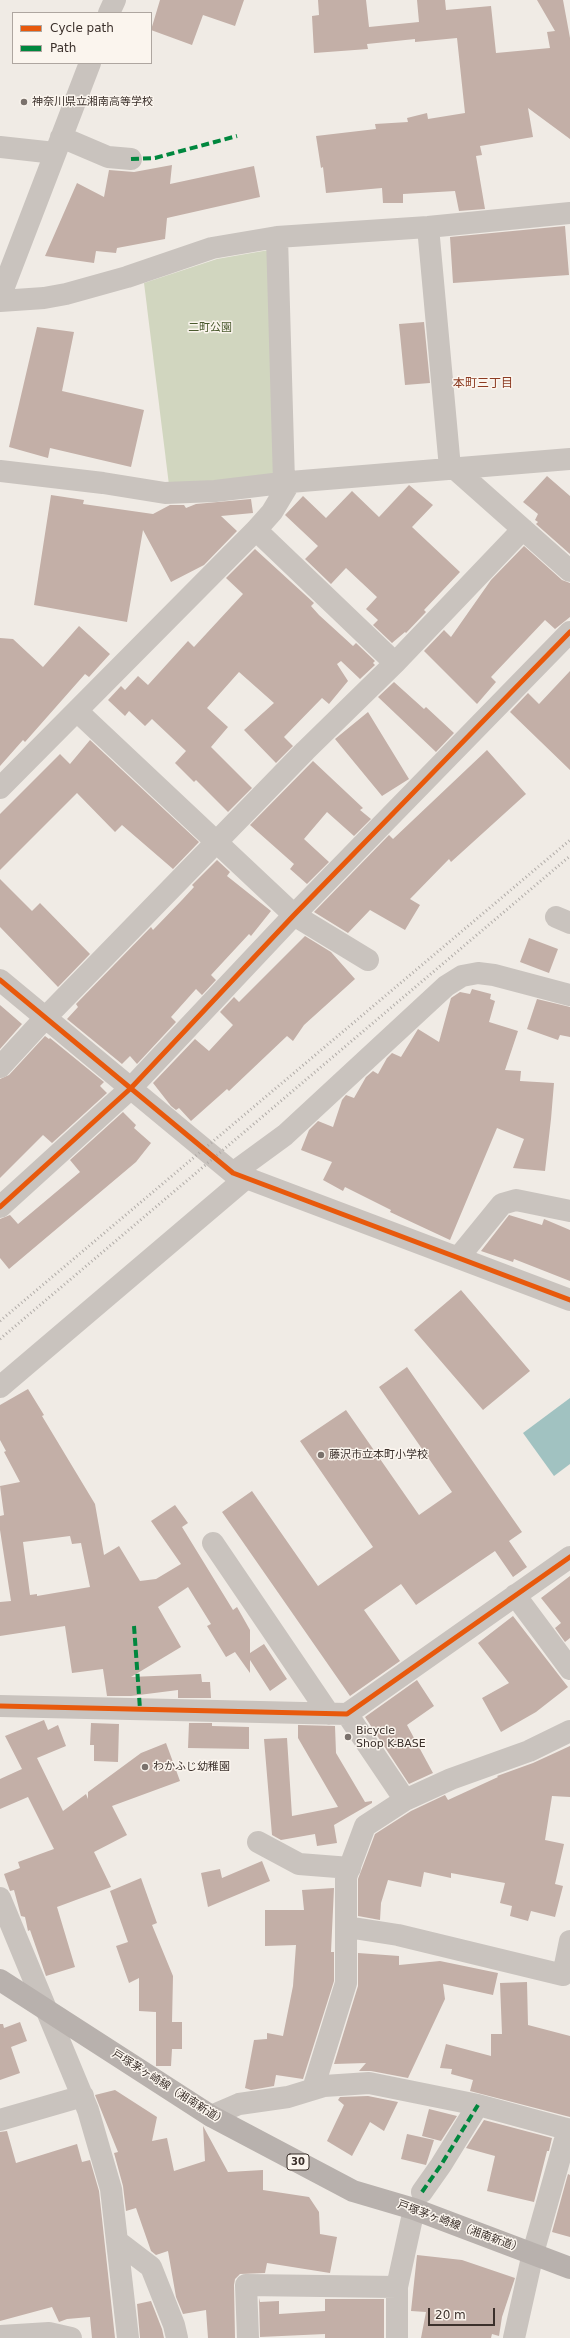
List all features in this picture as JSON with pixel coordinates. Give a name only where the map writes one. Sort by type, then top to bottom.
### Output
[{"type":"main road","name":"戸塚茅ヶ崎線（湘南新道）","points":[[0,1980],[210,2116],[353,2191],[418,2200],[533,2253],[570,2268]]},
{"type":"street","points":[[109,12],[114,0]]},
{"type":"street","points":[[0,297],[90,64]]},
{"type":"street","points":[[0,147],[58,145],[108,157],[131,159]]},
{"type":"street","points":[[0,301],[44,298],[66,294],[127,277],[212,248],[277,237],[428,227],[570,213]]},
{"type":"street","points":[[428,227],[452,468],[524,529],[570,571]]},
{"type":"street","points":[[0,788],[256,530],[272,512],[287,482],[277,237]]},
{"type":"street","points":[[0,471],[102,483],[165,493],[215,491],[287,482],[570,459]]},
{"type":"street","points":[[0,1067],[46,1017],[395,663],[524,529]]},
{"type":"street","points":[[256,530],[395,663]]},
{"type":"street","points":[[0,1207],[131,1088],[294,915],[570,632]]},
{"type":"street","points":[[77,711],[294,915],[368,960]]},
{"type":"street","points":[[0,1387],[285,1135],[446,986],[462,976],[478,973],[494,975],[570,995]]},
{"type":"street","points":[[0,980],[131,1088],[179,1131],[239,1175],[570,1300]]},
{"type":"street","points":[[458,1258],[502,1204],[516,1200],[570,1211]]},
{"type":"street","points":[[213,1543],[338,1714],[405,1800]]},
{"type":"street","points":[[0,1706],[338,1714],[570,1557]]},
{"type":"street","points":[[515,1595],[570,1669]]},
{"type":"street","points":[[313,2090],[346,1983],[346,1878],[365,1826],[405,1800],[452,1779],[529,1751],[570,1731]]},
{"type":"street","points":[[258,1842],[299,1864],[350,1868]]},
{"type":"street","points":[[0,1898],[83,2096],[111,2189],[128,2338]]},
{"type":"street","points":[[347,1927],[398,1935],[563,1975],[570,1941]]},
{"type":"street","points":[[210,2116],[239,2104],[288,2097],[339,2084],[368,2083],[478,2105],[569,2129],[533,2253],[514,2338]]},
{"type":"street","points":[[0,2120],[83,2096]]},
{"type":"street","points":[[397,2338],[397,2287],[418,2200],[441,2166],[478,2105]]},
{"type":"street","points":[[117,2241],[151,2267],[174,2324],[177,2338]]},
{"type":"street","points":[[248,2338],[246,2285],[397,2287]]},
{"type":"street","points":[[0,2336],[49,2332],[71,2338]]},
{"type":"green space","name":"二町公園","points":[[269,250],[275,476],[169,485],[144,283],[217,259]]},
{"type":"water","points":[[570,1398],[570,1464],[554,1476],[523,1433]]},
{"type":"building","points":[[160,0],[244,0],[235,26],[203,15],[192,45],[152,30]]},
{"type":"building","points":[[318,0],[366,0],[369,27],[419,22],[417,0],[445,0],[446,10],[491,6],[496,53],[550,48],[547,32],[555,31],[537,0],[563,0],[570,38],[570,139],[528,108],[533,137],[480,146],[482,155],[476,156],[485,209],[459,211],[455,191],[403,194],[403,203],[383,203],[382,188],[326,193],[323,167],[321,168],[316,136],[376,129],[375,124],[408,122],[407,118],[427,113],[428,119],[465,113],[457,38],[415,42],[415,39],[367,44],[368,49],[314,53],[312,16],[319,15]]},
{"type":"building","points":[[172,165],[170,184],[254,166],[260,197],[167,218],[165,239],[117,248],[116,253],[96,251],[94,263],[45,256],[77,183],[104,197],[109,170],[134,172]]},
{"type":"building","points":[[565,226],[569,275],[453,283],[450,237]]},
{"type":"building","points":[[424,322],[430,383],[405,385],[399,324]]},
{"type":"building","points":[[37,327],[74,332],[62,391],[144,410],[131,467],[50,448],[48,458],[9,447]]},
{"type":"building","points":[[547,476],[570,496],[570,554],[536,524],[538,522],[535,520],[538,514],[523,502]]},
{"type":"building","points":[[409,485],[433,505],[412,527],[460,572],[424,610],[426,612],[406,633],[405,632],[392,643],[373,625],[378,620],[366,609],[377,597],[346,568],[331,584],[305,559],[318,546],[285,515],[303,496],[326,518],[352,491],[379,517]]},
{"type":"building","points":[[51,495],[84,500],[83,504],[153,514],[170,505],[184,505],[186,508],[196,504],[251,499],[253,513],[221,516],[237,531],[204,565],[171,582],[143,530],[127,622],[34,605]]},
{"type":"building","points":[[524,546],[562,580],[570,583],[570,617],[555,629],[545,620],[491,677],[496,682],[477,704],[424,651],[444,630],[451,637],[491,580]]},
{"type":"building","points":[[255,549],[314,603],[311,606],[319,615],[353,646],[356,643],[375,661],[373,663],[375,665],[360,679],[341,661],[337,664],[348,681],[329,704],[322,698],[284,737],[293,746],[276,763],[244,730],[274,703],[239,672],[207,708],[228,727],[211,747],[252,788],[228,812],[196,780],[194,782],[175,763],[186,751],[152,719],[145,726],[129,711],[125,716],[108,700],[121,686],[125,690],[138,676],[148,685],[188,641],[194,647],[243,594],[226,578]]},
{"type":"building","points":[[79,626],[110,654],[89,677],[85,674],[25,742],[23,740],[0,766],[0,638],[13,639],[43,667]]},
{"type":"building","points":[[570,671],[570,770],[510,712],[528,693],[539,704]]},
{"type":"building","points":[[394,682],[424,709],[426,707],[454,733],[436,752],[378,697]]},
{"type":"building","points":[[368,712],[409,779],[382,796],[335,739]]},
{"type":"building","points":[[90,740],[199,842],[173,869],[122,825],[115,832],[77,793],[0,870],[0,814],[60,754],[70,764]]},
{"type":"building","points":[[487,750],[526,794],[451,862],[449,859],[410,899],[420,905],[405,930],[370,910],[348,933],[314,912],[389,835],[393,839]]},
{"type":"building","points":[[313,761],[363,808],[360,810],[371,819],[354,836],[327,812],[304,839],[329,862],[307,884],[290,869],[294,864],[250,825]]},
{"type":"building","points":[[217,860],[230,872],[227,876],[271,911],[251,936],[249,934],[211,975],[216,980],[202,995],[196,989],[171,1017],[176,1022],[137,1064],[130,1056],[122,1064],[67,1019],[78,1007],[76,1004],[151,927],[153,930],[194,887],[192,885]]},
{"type":"building","points":[[0,879],[32,911],[40,903],[90,954],[58,987],[0,927]]},
{"type":"building","points":[[305,936],[331,952],[355,979],[304,1025],[293,1041],[287,1036],[229,1091],[227,1089],[191,1121],[179,1108],[176,1110],[171,1106],[153,1083],[195,1039],[209,1051],[233,1025],[220,1012],[234,997],[239,1002]]},
{"type":"building","points":[[529,938],[558,949],[549,973],[520,962]]},
{"type":"building","points":[[472,989],[491,994],[490,999],[495,1001],[489,1022],[518,1031],[505,1070],[521,1071],[520,1081],[554,1083],[551,1119],[545,1171],[513,1168],[524,1139],[497,1128],[450,1240],[390,1212],[391,1210],[345,1187],[343,1191],[323,1180],[332,1162],[301,1150],[309,1130],[318,1121],[333,1127],[342,1100],[346,1095],[354,1098],[366,1077],[373,1071],[378,1074],[387,1058],[392,1053],[401,1057],[418,1029],[439,1042],[451,998],[460,992],[470,994]]},
{"type":"building","points":[[537,999],[570,1007],[570,1037],[560,1035],[558,1040],[527,1029]]},
{"type":"building","points":[[0,1005],[22,1024],[0,1049]]},
{"type":"building","points":[[45,1036],[49,1039],[50,1038],[104,1082],[100,1086],[107,1093],[52,1143],[43,1135],[0,1178],[0,1079],[9,1075]]},
{"type":"building","points":[[123,1112],[136,1125],[134,1128],[151,1143],[136,1162],[9,1269],[0,1258],[0,1219],[10,1215],[18,1224],[80,1172],[70,1160]]},
{"type":"building","points":[[509,1215],[542,1225],[544,1219],[570,1230],[570,1281],[514,1259],[513,1262],[481,1251]]},
{"type":"building","points":[[461,1290],[530,1371],[483,1410],[414,1330]]},
{"type":"building","points":[[407,1367],[522,1532],[509,1541],[527,1567],[513,1577],[495,1551],[416,1605],[401,1584],[364,1610],[400,1661],[350,1696],[222,1512],[252,1491],[318,1586],[373,1547],[300,1441],[346,1410],[419,1515],[452,1492],[379,1387]]},
{"type":"building","points":[[28,1389],[44,1415],[42,1416],[95,1504],[104,1555],[119,1546],[140,1581],[156,1579],[181,1564],[151,1521],[175,1505],[188,1523],[182,1527],[233,1610],[237,1607],[250,1630],[250,1653],[264,1644],[287,1679],[270,1691],[250,1660],[250,1673],[235,1652],[226,1657],[207,1626],[211,1624],[188,1587],[158,1607],[181,1647],[131,1677],[201,1674],[202,1682],[210,1682],[211,1698],[178,1698],[178,1690],[131,1696],[107,1696],[103,1669],[72,1673],[65,1626],[0,1636],[0,1602],[11,1601],[0,1530],[0,1516],[4,1515],[0,1486],[20,1482],[4,1452],[6,1451],[0,1440],[0,1405]],"holes":[[[70,1536],[72,1544],[81,1543],[90,1587],[37,1596],[37,1594],[30,1595],[23,1542]]]},
{"type":"building","points":[[570,1576],[570,1638],[565,1642],[555,1628],[561,1623],[541,1598]]},
{"type":"building","points":[[513,1616],[568,1687],[536,1712],[501,1732],[482,1698],[509,1683],[478,1643]]},
{"type":"building","points":[[417,1680],[434,1706],[407,1725],[433,1773],[409,1784],[365,1717]]},
{"type":"building","points":[[44,1720],[48,1730],[58,1725],[66,1746],[37,1758],[63,1811],[86,1794],[88,1799],[88,1792],[141,1753],[166,1743],[180,1781],[112,1806],[127,1835],[94,1852],[111,1887],[57,1907],[75,1967],[46,1976],[30,1930],[28,1931],[25,1917],[21,1916],[14,1890],[10,1891],[4,1874],[20,1868],[18,1862],[54,1849],[28,1797],[0,1809],[0,1779],[22,1769],[5,1736]]},
{"type":"building","points":[[91,1723],[119,1724],[118,1762],[94,1761],[94,1745],[90,1745]]},
{"type":"building","points":[[189,1723],[212,1723],[212,1726],[249,1727],[249,1749],[188,1748]]},
{"type":"building","points":[[298,1725],[335,1726],[336,1753],[365,1802],[372,1801],[372,1803],[334,1825],[337,1843],[317,1846],[315,1834],[281,1840],[272,1835],[264,1739],[287,1738],[292,1816],[338,1807],[298,1738]]},
{"type":"building","points":[[570,1746],[570,1797],[552,1796],[545,1840],[564,1844],[555,1884],[563,1886],[555,1917],[531,1911],[528,1921],[510,1916],[512,1906],[500,1903],[505,1883],[451,1873],[451,1878],[424,1872],[421,1887],[388,1880],[381,1903],[380,1920],[358,1916],[358,1879],[375,1834],[411,1811],[445,1795],[448,1800],[498,1777],[497,1776],[533,1763]]},
{"type":"building","points":[[262,1861],[270,1881],[208,1907],[201,1873],[220,1869],[222,1878]]},
{"type":"building","points":[[141,1878],[157,1923],[152,1925],[173,1976],[172,2022],[182,2022],[182,2049],[172,2049],[171,2066],[156,2066],[156,2012],[139,2011],[139,1978],[129,1983],[116,1946],[128,1942],[110,1891]]},
{"type":"building","points":[[334,1888],[331,1952],[334,1952],[334,1981],[303,2079],[276,2075],[274,2086],[251,2090],[245,2088],[254,2040],[267,2039],[267,2033],[283,2036],[293,1986],[296,1945],[265,1946],[265,1910],[304,1910],[302,1890]]},
{"type":"building","points":[[358,1953],[399,1956],[399,1965],[440,1961],[498,1973],[493,1995],[443,1984],[445,1999],[408,2078],[371,2071],[359,2071],[366,2063],[334,2064],[358,1986]]},
{"type":"building","points":[[527,1982],[528,2025],[570,2036],[570,2117],[470,2091],[473,2080],[451,2074],[452,2069],[440,2068],[446,2044],[491,2056],[491,2034],[502,2034],[500,1983]]},
{"type":"building","points":[[20,2022],[27,2041],[11,2047],[20,2073],[0,2080],[0,2024],[3,2024],[4,2028]]},
{"type":"building","points":[[115,2090],[157,2117],[152,2141],[167,2138],[174,2171],[205,2161],[203,2126],[228,2172],[263,2170],[263,2190],[309,2197],[319,2212],[320,2234],[337,2237],[330,2273],[267,2263],[265,2273],[240,2274],[235,2279],[234,2285],[235,2338],[208,2338],[206,2310],[183,2314],[176,2297],[168,2251],[156,2255],[151,2251],[136,2208],[126,2211],[123,2186],[114,2153],[118,2152],[95,2095]]},
{"type":"building","points":[[368,2096],[398,2102],[384,2131],[370,2122],[352,2156],[327,2141],[344,2105],[338,2100],[340,2097]]},
{"type":"building","points":[[429,2109],[457,2116],[441,2141],[422,2136]]},
{"type":"building","points":[[484,2120],[552,2138],[549,2151],[547,2151],[534,2202],[487,2191],[495,2156],[466,2148]]},
{"type":"building","points":[[7,2131],[16,2163],[77,2144],[82,2162],[90,2160],[99,2191],[115,2338],[92,2338],[90,2317],[67,2319],[59,2322],[52,2307],[0,2321],[0,2132]]},
{"type":"building","points":[[407,2134],[434,2140],[426,2165],[401,2159]]},
{"type":"building","points":[[568,2174],[570,2175],[570,2237],[552,2232]]},
{"type":"building","points":[[417,2255],[462,2260],[515,2278],[502,2317],[499,2336],[492,2334],[491,2338],[421,2338],[426,2312],[411,2311]]},
{"type":"building","points":[[259,2298],[260,2302],[279,2301],[279,2314],[325,2311],[325,2299],[384,2299],[384,2338],[325,2338],[325,2334],[260,2337]]},
{"type":"building","points":[[151,2301],[164,2338],[140,2338],[137,2304]]},
{"type":"railway","points":[[0,1321],[570,840]]},
{"type":"railway","points":[[0,1339],[570,856]]},
{"type":"marked path","points":[[131,159],[155,158],[237,136]]},
{"type":"marked path","points":[[134,1626],[140,1709]]},
{"type":"marked path","points":[[422,2192],[441,2165],[478,2105]]},
{"type":"cycle path","points":[[0,1207],[131,1088],[294,915],[570,632]]},
{"type":"cycle path","points":[[0,980],[233,1173],[570,1300]]},
{"type":"cycle path","points":[[0,1706],[347,1714],[570,1557]]},
{"type":"place","name":"神奈川県立湘南高等学校","points":[[24,102]]},
{"type":"place","name":"藤沢市立本町小学校","points":[[321,1455]]},
{"type":"place","name":"Bicycle Shop K-BASE","points":[[348,1737]]},
{"type":"place","name":"わかふじ幼稚園","points":[[145,1767]]},
{"type":"district","name":"本町三丁目","points":[[483,384]]}]
